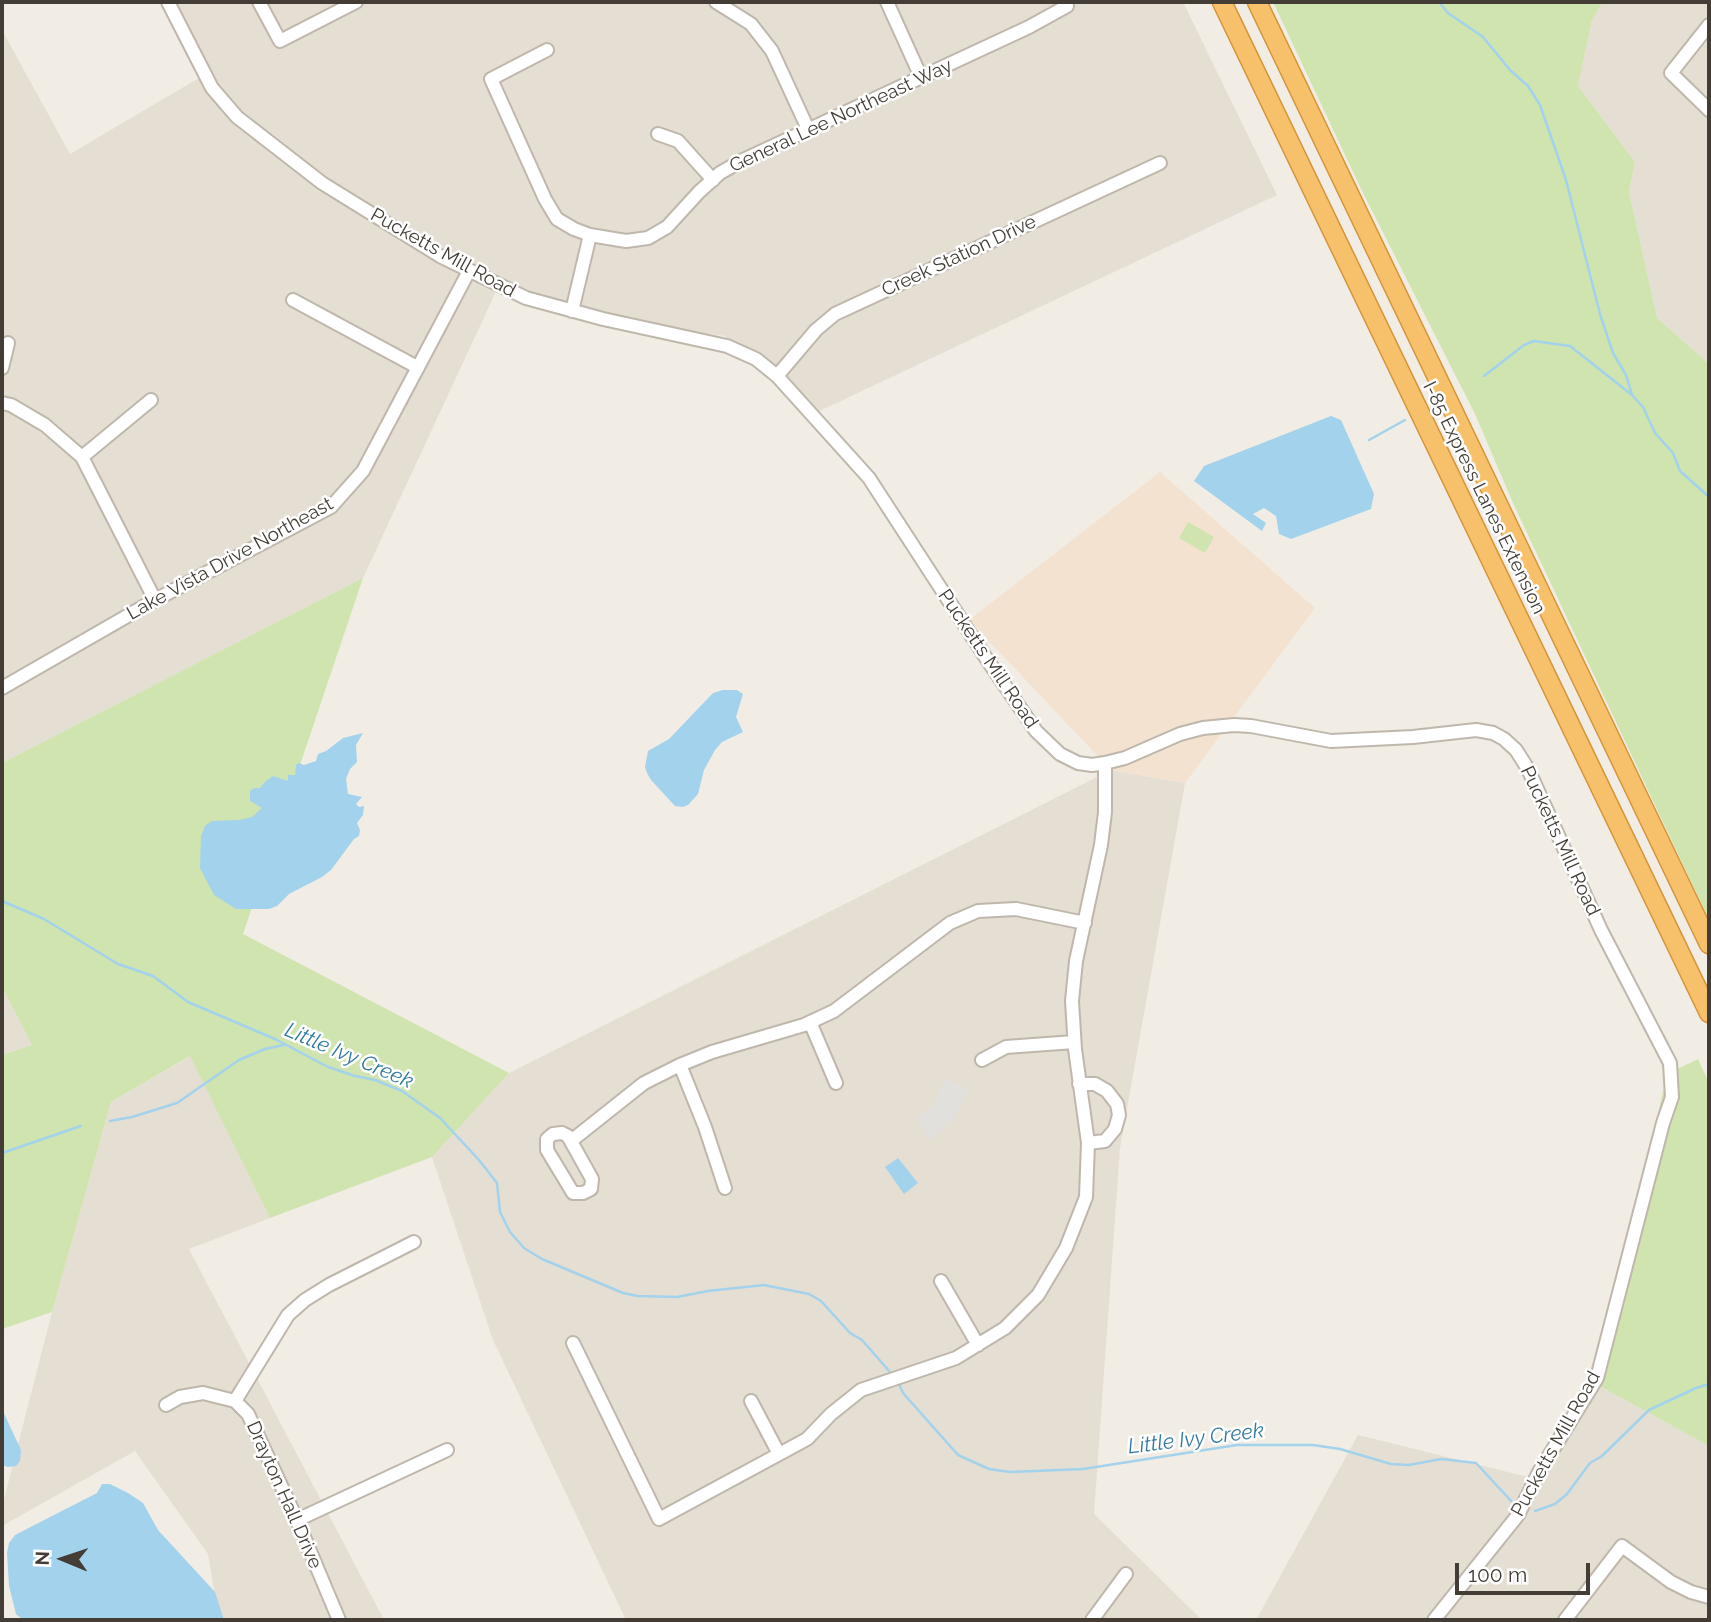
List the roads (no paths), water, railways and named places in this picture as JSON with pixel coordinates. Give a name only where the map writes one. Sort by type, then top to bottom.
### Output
[{"type":"highway","name":"I-85 Express Lanes Extension","points":[[1222,2],[1709,1013]]},
{"type":"highway","name":"I-85 Express Lanes Extension","points":[[1257,2],[1709,944]]},
{"type":"street","name":"Pucketts Mill Road","points":[[167,2],[212,88],[237,117],[322,183],[469,271],[526,298],[727,346],[756,359],[777,376],[869,478],[1036,731],[1060,754],[1078,763],[1105,763],[1125,758],[1180,734],[1203,728],[1234,725],[1331,741],[1402,738],[1476,730],[1493,733],[1516,750],[1528,769],[1601,930],[1670,1063],[1672,1097],[1597,1378],[1539,1472],[1518,1515],[1434,1620]]},
{"type":"street","points":[[259,2],[280,41],[356,2]]},
{"type":"street","points":[[716,2],[751,24],[772,51],[808,130]]},
{"type":"street","points":[[887,2],[921,77]]},
{"type":"street","name":"General Lee Northeast Way","points":[[547,50],[491,79],[545,199],[557,219],[590,235],[626,241],[648,238],[667,227],[713,180],[741,161],[1029,27],[1067,6]]},
{"type":"street","points":[[1709,25],[1671,73],[1709,110]]},
{"type":"street","points":[[658,134],[678,141],[713,180]]},
{"type":"street","name":"Creek Station Drive","points":[[777,376],[816,330],[835,314],[1160,163]]},
{"type":"street","points":[[572,311],[590,235]]},
{"type":"street","name":"Lake Vista Drive Northeast","points":[[2,688],[155,600],[331,507],[363,471],[469,271]]},
{"type":"street","points":[[293,300],[417,368]]},
{"type":"street","points":[[2,369],[8,343]]},
{"type":"street","points":[[82,457],[151,400]]},
{"type":"street","points":[[2,403],[45,425],[82,457],[155,600]]},
{"type":"street","points":[[573,1343],[659,1519],[807,1439],[831,1414],[861,1390],[956,1358],[978,1345],[1005,1328],[1038,1295],[1066,1248],[1086,1197],[1088,1143],[1074,1042],[1072,1001],[1076,961],[1101,845],[1105,812],[1105,763]]},
{"type":"street","points":[[571,1141],[644,1083],[680,1065],[712,1052],[810,1022],[834,1011],[950,923],[978,911],[1016,909],[1084,923]]},
{"type":"street","points":[[810,1022],[836,1083]]},
{"type":"street","points":[[982,1059],[1006,1047],[1074,1042]]},
{"type":"street","points":[[680,1065],[705,1127],[725,1188]]},
{"type":"street","points":[[1080,1084],[1095,1084],[1107,1091],[1118,1104],[1119,1115],[1115,1129],[1105,1141],[1088,1143]]},
{"type":"street","points":[[562,1133],[571,1141],[592,1179],[592,1189],[583,1193],[573,1193],[547,1150],[547,1139],[553,1134],[562,1133]]},
{"type":"street","points":[[235,1401],[288,1315],[329,1285],[414,1242]]},
{"type":"street","points":[[941,1281],[978,1345]]},
{"type":"street","name":"Drayton Hall Drive","points":[[166,1405],[180,1397],[203,1393],[235,1401],[248,1414],[339,1620]]},
{"type":"street","points":[[751,1401],[779,1454]]},
{"type":"street","points":[[297,1520],[447,1450]]},
{"type":"street","points":[[1566,1620],[1622,1546],[1671,1582],[1709,1597]]},
{"type":"street","points":[[1092,1620],[1126,1574]]},
{"type":"water","points":[[1331,416],[1341,420],[1374,494],[1371,509],[1291,539],[1279,534],[1276,516],[1264,508],[1253,514],[1266,523],[1262,531],[1194,481],[1204,466]]},
{"type":"water","points":[[737,690],[743,694],[736,717],[743,732],[722,742],[715,750],[704,770],[698,794],[688,805],[675,806],[647,773],[645,767],[648,751],[669,739],[713,693]]},
{"type":"water","points":[[363,733],[356,745],[357,762],[346,779],[348,794],[362,797],[356,804],[359,807],[364,806],[363,815],[357,823],[359,836],[331,870],[269,909],[236,909],[214,895],[200,868],[201,836],[205,826],[212,821],[252,817],[262,808],[250,801],[250,791],[260,788],[273,776],[288,781],[288,775],[295,775],[296,765],[299,763],[304,765],[316,761],[318,754],[343,738]]},
{"type":"water","points":[[898,1158],[918,1183],[904,1194],[885,1167]]},
{"type":"water","points":[[2,1409],[21,1450],[20,1461],[16,1466],[2,1465]]},
{"type":"water","points":[[102,1484],[110,1484],[143,1503],[158,1530],[215,1592],[224,1620],[23,1620],[16,1614],[9,1586],[9,1543],[15,1535],[97,1493]]},
{"type":"waterway","points":[[1439,2],[1448,13],[1483,37],[1510,70],[1528,86],[1540,105],[1566,180],[1600,314],[1613,353],[1626,375],[1632,395]]},
{"type":"waterway","points":[[1484,376],[1524,345],[1534,341],[1570,346],[1632,395],[1643,407],[1655,433],[1673,453],[1680,471],[1709,497]]},
{"type":"waterway","points":[[1369,440],[1405,420]]},
{"type":"waterway","name":"Little Ivy Creek","points":[[2,901],[44,919],[118,964],[153,976],[188,1002],[275,1039],[328,1067],[375,1080],[402,1091],[440,1118],[479,1160],[497,1183],[500,1212],[510,1232],[524,1248],[542,1259],[623,1293],[638,1296],[677,1297],[764,1285],[809,1294],[821,1301],[850,1333],[862,1340],[890,1372]]},
{"type":"waterway","points":[[110,1121],[177,1103],[239,1060],[265,1049],[284,1045]]},
{"type":"waterway","points":[[2,1153],[81,1126]]},
{"type":"waterway","name":"Little Ivy Creek","points":[[899,1384],[903,1393],[958,1455],[989,1469],[1010,1472],[1083,1469],[1237,1445],[1313,1445],[1340,1449],[1391,1464],[1409,1465],[1441,1459],[1476,1463],[1513,1503]]},
{"type":"waterway","name":"Little Ivy Creek","points":[[1535,1511],[1555,1504],[1567,1494],[1590,1463],[1602,1456],[1649,1410],[1709,1384]]}]
